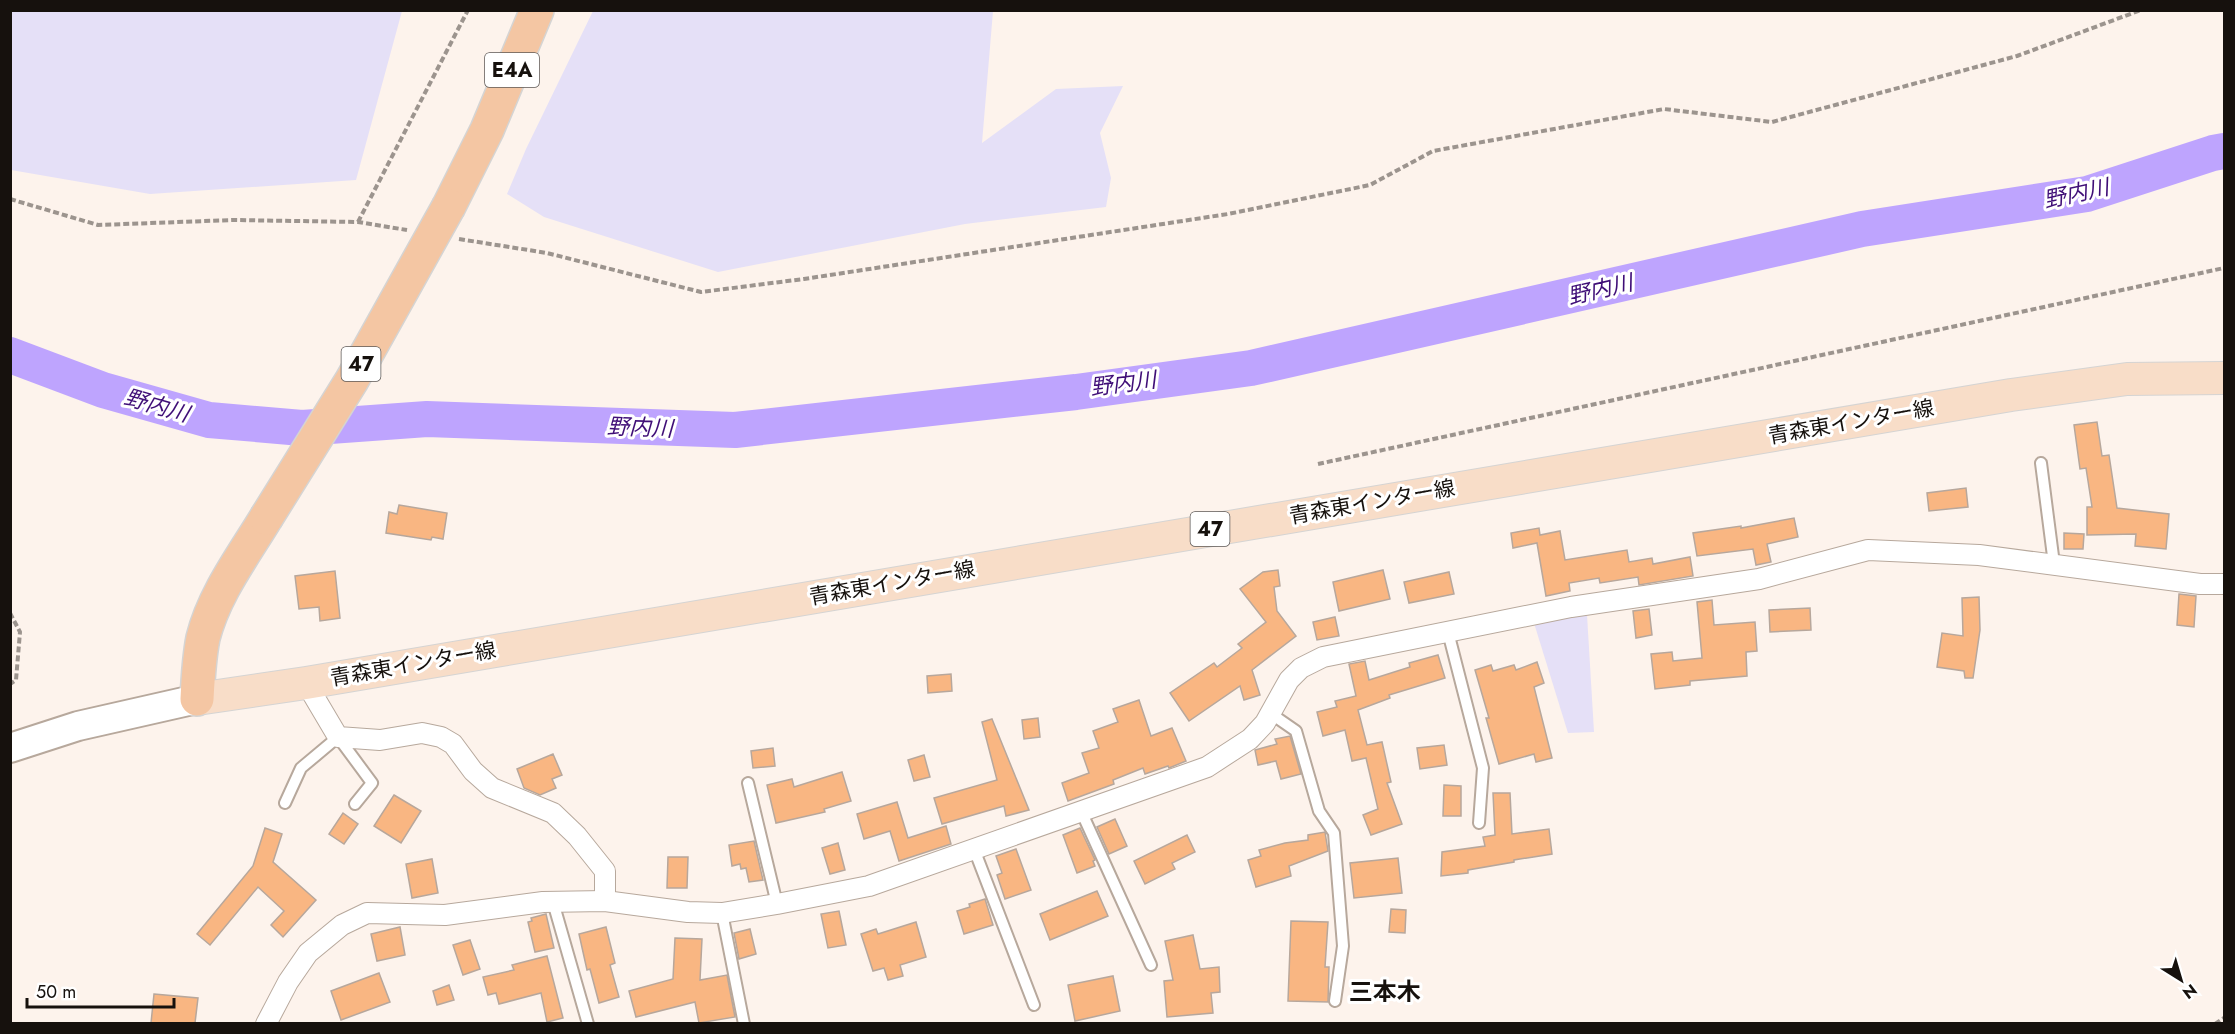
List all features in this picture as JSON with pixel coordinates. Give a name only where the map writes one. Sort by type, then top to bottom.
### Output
[{"type":"highway","name":"E4A","points":[[487,130],[537,10]]},
{"type":"highway","name":"47","points":[[197,699],[200,654],[208,622],[224,586],[450,222],[487,130]]},
{"type":"main road","name":"青森東インター線","points":[[197,699],[2011,395],[2127,379],[2224,378]]},
{"type":"main road","points":[[10,748],[78,726],[197,699]]},
{"type":"street","points":[[266,1023],[288,982],[308,953],[342,925],[367,914],[445,915],[554,902],[605,901],[688,912],[722,913],[869,886],[1207,767],[1250,739],[1265,723],[1289,680],[1301,668],[1323,657],[1571,607],[1760,579],[1868,550],[1979,555],[2200,584],[2224,584]]},
{"type":"street","points":[[306,682],[338,737],[380,740],[422,733],[441,737],[453,744],[473,771],[492,788],[553,813],[577,836],[605,871],[605,901]]},
{"type":"lane","points":[[2041,463],[2054,564]]},
{"type":"lane","points":[[1448,632],[1483,768],[1479,823]]},
{"type":"lane","points":[[1270,713],[1296,731],[1319,811],[1334,833],[1342,945],[1335,1001]]},
{"type":"lane","points":[[285,803],[301,768],[338,737],[372,783],[355,804]]},
{"type":"lane","points":[[748,783],[777,904]]},
{"type":"lane","points":[[1081,811],[1151,965]]},
{"type":"lane","points":[[974,849],[1034,1005]]},
{"type":"lane","points":[[554,902],[588,1023]]},
{"type":"lane","points":[[722,913],[744,1023]]},
{"type":"path","points":[[358,222],[468,10]]},
{"type":"path","points":[[450,222],[547,253],[701,292],[804,279],[1228,214],[1370,185],[1433,151],[1664,109],[1772,122],[2017,56],[2141,10]]},
{"type":"path","points":[[10,199],[98,225],[233,220],[358,222],[417,232]]},
{"type":"path","points":[[1318,464],[2224,268]]},
{"type":"path","points":[[10,613],[20,632],[15,680],[10,684]]},
{"type":"path","points":[[2215,1023],[2224,1018]]},
{"type":"shaded area","points":[[10,11],[402,11],[356,180],[150,194],[11,170]]},
{"type":"shaded area","points":[[593,11],[993,11],[982,143],[1056,89],[1123,86],[1100,133],[1111,178],[1106,207],[965,224],[718,272],[544,217],[507,194],[526,149]]},
{"type":"shaded area","points":[[1587,615],[1594,732],[1568,733],[1534,623]]},
{"type":"building","points":[[2097,422],[2102,456],[2109,455],[2117,508],[2169,514],[2166,549],[2135,546],[2136,534],[2087,535],[2087,507],[2092,507],[2086,468],[2080,469],[2074,425]]},
{"type":"building","points":[[1966,488],[1968,507],[1929,511],[1927,493]]},
{"type":"building","points":[[399,505],[447,513],[443,539],[432,537],[431,540],[386,533],[389,512],[397,514]]},
{"type":"building","points":[[1794,518],[1798,537],[1767,544],[1771,562],[1756,565],[1753,549],[1697,556],[1693,533],[1741,526],[1741,528]]},
{"type":"building","points":[[1539,528],[1540,535],[1560,531],[1565,560],[1627,550],[1629,562],[1652,558],[1653,564],[1690,557],[1693,576],[1639,585],[1638,577],[1600,583],[1599,578],[1569,583],[1570,591],[1546,596],[1537,543],[1513,548],[1511,533]]},
{"type":"building","points":[[2064,533],[2084,534],[2083,549],[2064,549]]},
{"type":"building","points":[[1278,570],[1280,586],[1274,587],[1277,611],[1296,636],[1252,670],[1260,695],[1244,700],[1240,686],[1189,721],[1170,693],[1214,663],[1217,667],[1242,648],[1238,644],[1266,622],[1240,589],[1263,572]]},
{"type":"building","points":[[1383,570],[1390,599],[1339,611],[1333,582]]},
{"type":"building","points":[[335,571],[340,618],[320,621],[319,607],[299,609],[295,576]]},
{"type":"building","points":[[1449,572],[1454,594],[1409,603],[1404,582]]},
{"type":"building","points":[[2179,594],[2196,596],[2194,627],[2177,625]]},
{"type":"building","points":[[1979,597],[1980,630],[1973,678],[1965,678],[1964,671],[1937,667],[1942,633],[1963,636],[1962,598]]},
{"type":"building","points":[[1712,600],[1714,625],[1755,622],[1757,651],[1746,652],[1747,676],[1690,681],[1690,685],[1655,689],[1651,654],[1672,652],[1673,661],[1702,658],[1697,602]]},
{"type":"building","points":[[1810,608],[1811,630],[1770,632],[1769,610]]},
{"type":"building","points":[[1649,609],[1652,635],[1636,638],[1633,611]]},
{"type":"building","points":[[1335,617],[1339,636],[1317,640],[1313,622]]},
{"type":"building","points":[[1438,655],[1445,678],[1389,695],[1390,698],[1358,710],[1367,745],[1382,742],[1391,782],[1387,783],[1402,824],[1371,835],[1363,815],[1378,809],[1366,758],[1352,761],[1345,730],[1323,736],[1317,712],[1337,707],[1335,701],[1356,696],[1349,664],[1365,661],[1369,680],[1410,667],[1409,663]]},
{"type":"building","points":[[1537,662],[1544,683],[1534,687],[1552,758],[1536,762],[1534,754],[1499,764],[1475,670],[1491,665],[1493,671],[1514,665],[1516,670]]},
{"type":"building","points":[[951,674],[952,691],[928,693],[927,676]]},
{"type":"building","points":[[1139,700],[1151,736],[1172,728],[1186,761],[1145,774],[1143,768],[1113,780],[1114,784],[1068,801],[1062,783],[1089,773],[1082,753],[1099,748],[1093,731],[1118,722],[1113,709]]},
{"type":"building","points":[[1038,718],[1040,737],[1024,739],[1022,720]]},
{"type":"building","points":[[992,719],[1029,810],[1006,816],[1004,806],[942,824],[934,798],[997,780],[982,722]]},
{"type":"building","points":[[1290,736],[1301,774],[1281,779],[1276,761],[1258,765],[1255,750],[1277,744],[1275,739]]},
{"type":"building","points":[[1444,745],[1447,765],[1420,769],[1417,748]]},
{"type":"building","points":[[773,748],[775,766],[753,768],[751,751]]},
{"type":"building","points":[[553,754],[562,775],[552,779],[556,788],[540,795],[524,788],[517,769]]},
{"type":"building","points":[[924,755],[930,777],[914,781],[908,760]]},
{"type":"building","points":[[842,772],[851,801],[824,809],[825,812],[776,823],[767,785],[792,779],[794,787]]},
{"type":"building","points":[[1444,785],[1461,786],[1461,816],[1443,816]]},
{"type":"building","points":[[1493,793],[1510,793],[1512,834],[1549,829],[1552,854],[1468,870],[1468,873],[1441,876],[1442,852],[1485,846],[1483,837],[1495,835]]},
{"type":"building","points":[[394,795],[421,811],[401,843],[374,826]]},
{"type":"building","points":[[897,802],[908,838],[946,826],[951,844],[899,861],[890,831],[864,839],[857,814]]},
{"type":"building","points":[[343,813],[358,824],[344,844],[329,834]]},
{"type":"building","points":[[1115,819],[1127,846],[1109,854],[1097,827]]},
{"type":"building","points":[[265,828],[282,834],[273,862],[316,900],[283,937],[271,925],[284,911],[258,887],[210,945],[197,934],[253,866]]},
{"type":"building","points":[[1080,828],[1095,860],[1093,861],[1095,866],[1077,873],[1063,835]]},
{"type":"building","points":[[1325,832],[1328,851],[1289,866],[1291,876],[1256,887],[1248,860],[1261,856],[1259,850],[1308,840],[1308,835]]},
{"type":"building","points":[[1187,835],[1195,852],[1172,863],[1175,869],[1145,884],[1134,861]]},
{"type":"building","points":[[754,841],[763,880],[749,882],[746,868],[741,869],[740,864],[732,866],[729,845]]},
{"type":"building","points":[[838,843],[845,870],[830,874],[822,848]]},
{"type":"building","points":[[1016,849],[1031,890],[1005,899],[997,875],[1002,873],[996,856]]},
{"type":"building","points":[[668,857],[688,857],[687,888],[667,888]]},
{"type":"building","points":[[1398,858],[1402,893],[1354,898],[1350,863]]},
{"type":"building","points":[[432,859],[438,893],[412,898],[406,864]]},
{"type":"building","points":[[1097,891],[1108,916],[1050,940],[1040,914]]},
{"type":"building","points":[[985,899],[993,925],[964,934],[957,911]]},
{"type":"building","points":[[1391,909],[1406,910],[1405,933],[1389,932]]},
{"type":"building","points":[[839,911],[846,945],[828,948],[821,914]]},
{"type":"building","points":[[546,914],[554,948],[535,952],[528,922],[532,921],[531,918]]},
{"type":"building","points":[[1291,921],[1328,922],[1325,967],[1329,967],[1328,1002],[1288,1001]]},
{"type":"building","points":[[916,922],[926,957],[900,965],[903,976],[888,980],[884,968],[873,971],[861,934],[876,929],[878,934]]},
{"type":"building","points":[[400,927],[405,955],[377,961],[371,934]]},
{"type":"building","points":[[606,927],[615,963],[610,965],[619,997],[599,1003],[590,969],[587,970],[579,934]]},
{"type":"building","points":[[750,929],[756,954],[739,959],[734,933]]},
{"type":"building","points":[[1193,935],[1200,969],[1219,967],[1220,992],[1211,993],[1213,1013],[1167,1017],[1164,981],[1173,980],[1165,941]]},
{"type":"building","points":[[675,938],[702,939],[700,980],[727,975],[735,1017],[699,1023],[695,1002],[636,1017],[629,991],[673,979]]},
{"type":"building","points":[[470,940],[480,969],[463,975],[453,945]]},
{"type":"building","points":[[547,956],[563,1018],[547,1022],[541,993],[499,1004],[496,993],[488,995],[483,977],[514,970],[512,965]]},
{"type":"building","points":[[379,973],[390,1002],[341,1020],[331,991]]},
{"type":"building","points":[[1113,976],[1120,1011],[1075,1021],[1068,985]]},
{"type":"building","points":[[449,985],[454,1000],[437,1005],[433,991]]},
{"type":"building","points":[[154,994],[198,998],[195,1023],[151,1023]]},
{"type":"waterway","name":"野内川","points":[[10,355],[103,390],[209,420],[302,428],[427,419],[735,430],[1076,392],[1251,368],[1862,229],[2087,194],[2224,151]]},
{"type":"district","name":"三本木","points":[[1385,992]]}]
